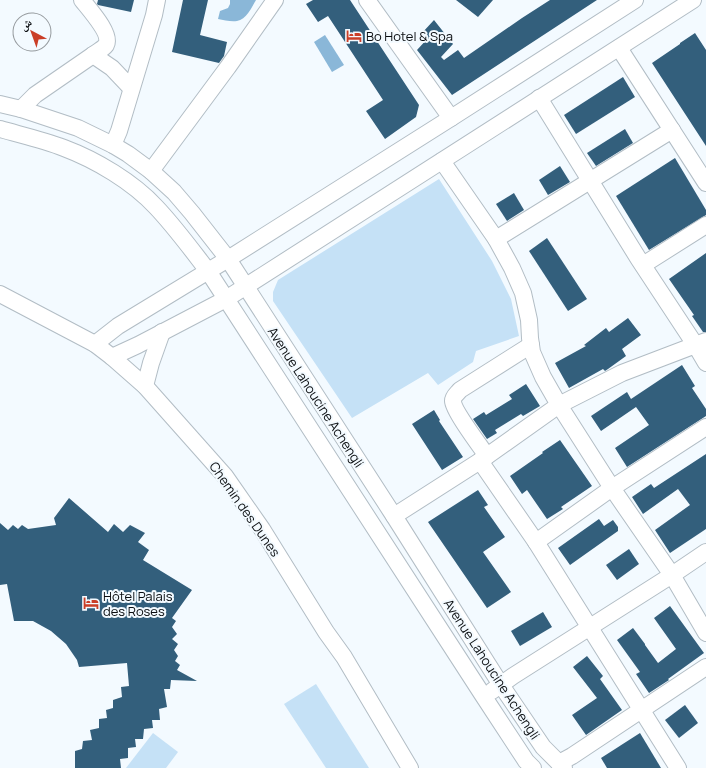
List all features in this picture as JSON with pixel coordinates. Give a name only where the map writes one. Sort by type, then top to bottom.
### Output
[{"type":"street","points":[[21,109],[36,95],[101,50],[106,44],[107,39],[104,31],[82,0]]},
{"type":"street","points":[[113,145],[119,131],[154,15],[157,0]]},
{"type":"street","points":[[151,171],[228,68],[275,0]]},
{"type":"street","points":[[367,0],[451,118]]},
{"type":"street","points":[[95,344],[118,326],[208,272],[635,0]]},
{"type":"street","points":[[112,357],[138,345],[246,287],[693,0]]},
{"type":"street","points":[[702,0],[706,6]]},
{"type":"street","points":[[619,48],[706,183]]},
{"type":"street","points":[[93,55],[112,68],[131,88]]},
{"type":"street","points":[[539,98],[643,265],[701,343],[706,363]]},
{"type":"street","name":"Avenue Lahoucine Achengli","points":[[0,104],[21,109],[78,128],[113,145],[151,171],[174,192],[188,208],[228,259],[501,685],[543,747],[562,766]]},
{"type":"street","name":"Avenue Lahoucine Achengli","points":[[0,129],[64,148],[100,164],[136,188],[156,206],[208,272],[226,299],[529,766]]},
{"type":"street","points":[[496,239],[672,130]]},
{"type":"street","points":[[442,161],[496,239],[512,268],[523,293],[529,320],[532,352],[543,378],[612,488],[672,575],[706,634]]},
{"type":"street","points":[[643,265],[706,225]]},
{"type":"street","name":"Chemin des Dunes","points":[[0,294],[95,344],[112,357],[145,386],[225,476],[262,529],[326,632],[344,657],[410,768]]},
{"type":"street","points":[[145,386],[162,332]]},
{"type":"street","points":[[394,516],[483,458],[559,405],[622,373],[701,343]]},
{"type":"street","points":[[531,344],[460,390],[454,396],[453,402],[483,458],[678,768]]},
{"type":"street","points":[[536,542],[612,488],[706,427]]},
{"type":"street","points":[[484,696],[706,552]]},
{"type":"street","points":[[562,766],[572,756],[642,709],[705,671]]},
{"type":"shaded area","points":[[230,0],[256,0],[248,13],[240,20],[232,21],[218,19],[220,11],[228,8]]},
{"type":"shaded area","points":[[325,35],[344,65],[332,72],[314,42]]},
{"type":"shaded area","points":[[439,179],[492,261],[511,299],[519,336],[476,351],[473,362],[438,385],[428,373],[352,418],[273,301],[273,292],[278,280]]},
{"type":"shaded area","points":[[316,684],[369,768],[326,768],[284,704]]},
{"type":"shaded area","points":[[153,733],[178,752],[166,768],[126,768]]},
{"type":"building","points":[[98,0],[134,0],[131,12],[98,5]]},
{"type":"building","points":[[183,0],[208,0],[200,35],[227,42],[224,56],[219,63],[172,52]]},
{"type":"building","points":[[313,0],[350,0],[419,105],[416,117],[385,139],[366,111],[383,100],[328,16],[318,22],[306,4]]},
{"type":"building","points":[[456,0],[493,0],[478,17]]},
{"type":"building","points":[[550,0],[597,0],[452,95],[417,50],[428,38],[422,33],[434,20],[453,44],[441,57],[444,60],[458,50],[464,58]]},
{"type":"building","points":[[695,33],[706,50],[706,146],[652,63]]},
{"type":"building","points":[[623,77],[635,97],[576,134],[564,115]]},
{"type":"building","points":[[625,129],[633,143],[596,166],[587,153]]},
{"type":"building","points":[[675,158],[706,210],[706,215],[649,250],[616,196]]},
{"type":"building","points":[[560,166],[570,182],[548,195],[539,180]]},
{"type":"building","points":[[514,193],[524,210],[507,221],[496,204]]},
{"type":"building","points":[[547,238],[587,299],[568,311],[529,251]]},
{"type":"building","points":[[706,253],[706,332],[703,332],[692,316],[694,315],[669,279]]},
{"type":"building","points":[[628,318],[641,335],[622,349],[626,356],[605,371],[603,369],[569,388],[555,363],[586,346],[584,345],[606,328],[609,332]]},
{"type":"building","points":[[682,365],[695,386],[692,388],[706,409],[706,416],[627,467],[615,448],[649,425],[636,407],[601,431],[591,416],[627,392],[631,399]]},
{"type":"building","points":[[526,384],[540,406],[523,416],[521,414],[495,430],[497,433],[487,439],[473,419],[484,412],[486,415],[512,399],[509,395]]},
{"type":"building","points":[[434,410],[440,420],[439,421],[463,457],[442,470],[412,424]]},
{"type":"building","points":[[560,440],[592,486],[561,507],[563,509],[547,519],[527,490],[522,494],[510,476]]},
{"type":"building","points":[[706,454],[706,529],[670,553],[655,530],[690,505],[678,489],[643,514],[632,497],[651,484],[654,488]]},
{"type":"building","points":[[478,490],[488,505],[484,507],[505,537],[483,552],[511,592],[487,608],[428,522]]},
{"type":"building","points":[[69,498],[108,532],[114,524],[123,532],[130,525],[145,533],[138,542],[149,550],[143,560],[192,590],[172,618],[176,621],[172,627],[177,634],[172,639],[178,644],[174,650],[178,656],[175,661],[180,665],[177,670],[197,681],[171,680],[170,689],[164,689],[167,707],[159,709],[160,720],[152,720],[153,728],[144,729],[143,739],[135,739],[136,747],[128,748],[128,758],[120,759],[121,768],[75,768],[75,751],[82,749],[83,741],[92,740],[90,730],[99,728],[99,719],[107,718],[106,710],[113,708],[113,700],[122,697],[121,687],[129,686],[127,663],[79,667],[77,660],[66,644],[51,631],[33,621],[14,621],[7,584],[0,585],[0,523],[8,530],[13,525],[18,529],[22,525],[28,529],[56,525],[54,518]]},
{"type":"building","points":[[599,519],[604,526],[613,520],[618,527],[618,531],[570,565],[558,548]]},
{"type":"building","points":[[629,549],[639,564],[617,580],[606,565]]},
{"type":"building","points":[[670,606],[704,653],[668,679],[669,680],[649,693],[636,674],[640,672],[617,640],[633,628],[658,663],[676,649],[654,618]]},
{"type":"building","points":[[543,612],[552,627],[520,646],[511,631]]},
{"type":"building","points":[[587,656],[603,676],[600,679],[622,710],[586,735],[572,715],[597,698],[573,667]]},
{"type":"building","points":[[685,705],[698,723],[679,738],[665,720]]},
{"type":"building","points":[[640,733],[661,768],[607,768],[601,758]]},
{"type":"place","name":"Bo Hotel & Spa","points":[[354,36]]},
{"type":"place","name":"Hôtel Palais des Roses","points":[[91,603]]}]
